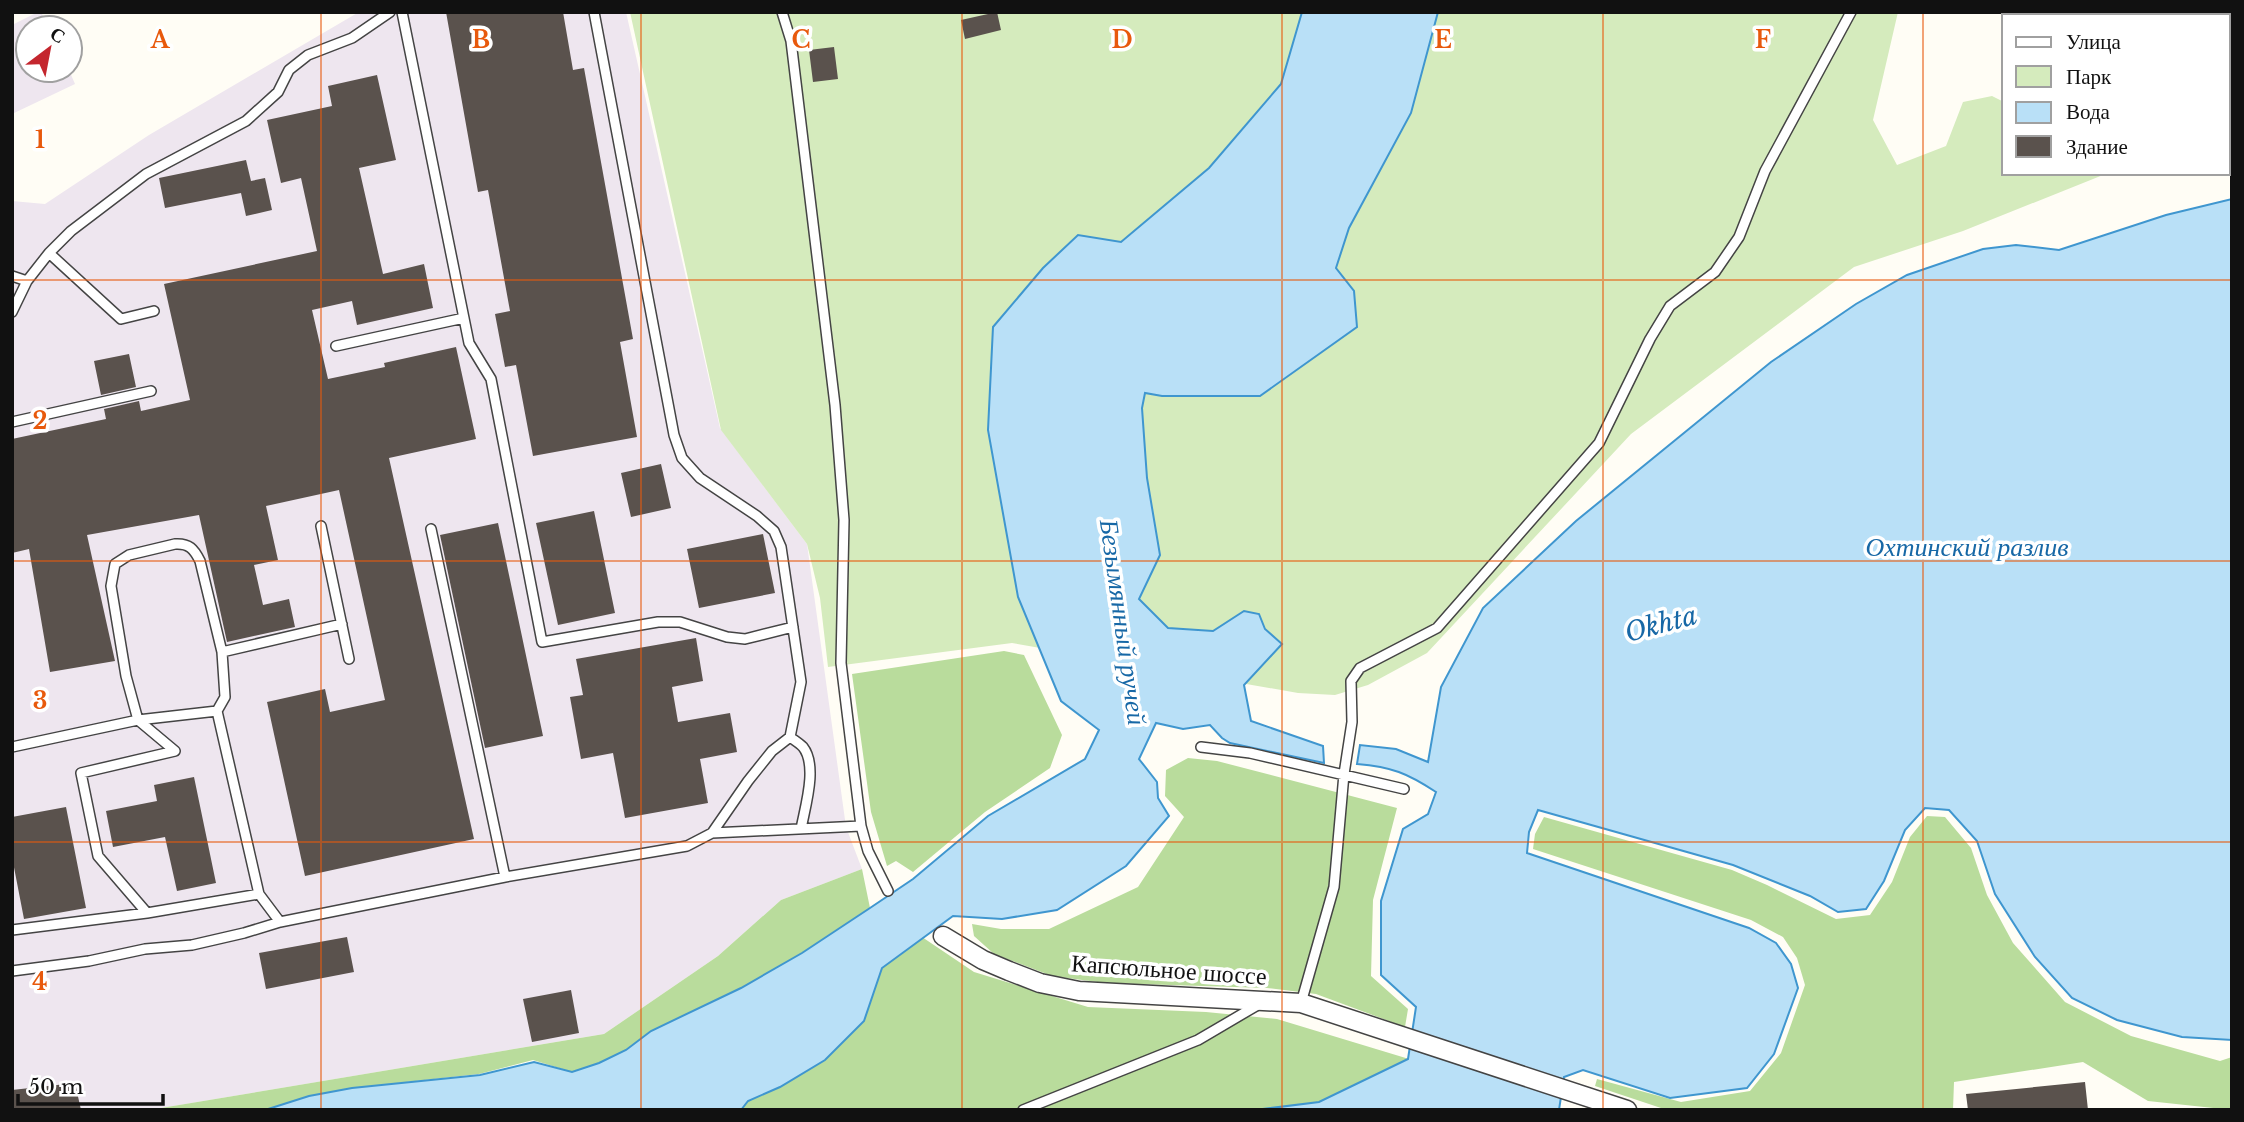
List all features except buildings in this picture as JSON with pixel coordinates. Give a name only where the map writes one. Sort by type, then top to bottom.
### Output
[{"type":"street","name":"Капсюльное шоссе","points":[[943,936],[983,960],[1040,983],[1079,991],[1301,1003],[1628,1110]]},
{"type":"lane","points":[[12,312],[27,281],[71,231],[146,174],[246,121],[278,92],[289,70],[308,55],[352,38],[390,12]]},
{"type":"lane","points":[[402,12],[469,343],[491,379],[542,642],[658,622],[680,622],[727,637],[746,639],[793,627]]},
{"type":"lane","points":[[594,12],[674,435],[682,458],[700,478],[757,516],[774,531],[781,547],[801,682],[790,737],[772,751],[712,833]]},
{"type":"lane","points":[[782,12],[791,41],[836,418],[845,520],[841,663],[861,826],[868,851],[888,891]]},
{"type":"lane","points":[[1301,1003],[1334,887],[1344,774],[1352,722],[1352,681],[1360,668],[1437,628],[1599,443],[1650,339],[1670,306],[1714,272],[1739,237],[1765,171],[1850,12]]},
{"type":"lane","points":[[49,253],[121,319],[154,311]]},
{"type":"lane","points":[[12,276],[27,281]]},
{"type":"lane","points":[[336,346],[464,318]]},
{"type":"lane","points":[[12,422],[151,391]]},
{"type":"lane","points":[[321,526],[349,659]]},
{"type":"lane","points":[[431,529],[505,877]]},
{"type":"lane","points":[[147,913],[98,856],[81,773],[175,751],[138,720],[126,676],[111,586],[115,564],[129,555],[183,543],[190,546],[200,561],[222,652],[225,697],[217,711],[259,894],[280,922]]},
{"type":"lane","points":[[222,652],[342,624]]},
{"type":"lane","points":[[12,747],[138,720],[217,711]]},
{"type":"lane","points":[[790,737],[803,748],[809,762],[810,781],[801,829]]},
{"type":"lane","points":[[1201,747],[1250,753],[1404,789]]},
{"type":"lane","points":[[12,971],[89,961],[145,949],[192,945],[280,922],[505,877],[687,846],[712,833],[861,826]]},
{"type":"lane","points":[[12,930],[147,913],[259,894]]},
{"type":"lane","points":[[1023,1110],[1199,1040],[1265,1001]]},
{"type":"shaded area","points":[[359,12],[626,12],[720,428],[807,544],[846,827],[862,869],[781,900],[718,956],[604,1034],[149,1110],[12,1110],[12,201],[45,204],[149,135]]},
{"type":"shaded area","points":[[14,24],[14,84],[75,84],[12,114]]},
{"type":"green space","points":[[630,12],[1898,12],[1873,120],[1897,165],[1946,146],[1963,102],[1992,96],[2002,101],[2002,175],[2103,175],[1963,231],[1854,267],[1631,434],[1427,653],[1368,685],[1335,695],[1298,693],[1012,643],[828,667],[820,598],[807,544],[721,430]]},
{"type":"green space","points":[[2094,12],[2232,12],[2232,124],[2230,125],[2230,14]]},
{"type":"green space","points":[[1004,651],[1024,655],[1062,735],[1050,768],[985,812],[913,872],[896,861],[887,866],[871,812],[852,674]]},
{"type":"green space","points":[[1188,758],[1217,761],[1397,808],[1373,900],[1371,976],[1408,1009],[1405,1027],[1316,994],[1267,988],[1105,983],[1052,976],[994,954],[974,936],[972,924],[1001,929],[1049,929],[1138,887],[1184,817],[1165,796],[1166,770]]},
{"type":"green space","points":[[1927,816],[1945,817],[1971,848],[1987,895],[2013,943],[2065,1002],[2131,1036],[2220,1061],[2232,1057],[2232,1110],[2148,1101],[2083,1062],[1954,1082],[1953,1110],[1667,1110],[1595,1086],[1597,1079],[1681,1102],[1750,1091],[1781,1053],[1805,985],[1797,958],[1783,937],[1751,920],[1533,849],[1535,834],[1544,817],[1732,870],[1836,919],[1870,915],[1892,882],[1910,837]]},
{"type":"green space","points":[[862,869],[870,908],[802,953],[741,988],[651,1031],[626,1050],[599,1063],[572,1072],[533,1060],[479,1074],[352,1088],[309,1096],[265,1110],[149,1110],[604,1034],[718,956],[781,900]]},
{"type":"green space","points":[[922,937],[974,972],[1088,1007],[1206,1012],[1277,1019],[1409,1059],[1319,1102],[1255,1110],[741,1110],[748,1101],[780,1087],[864,1021],[882,968]]},
{"type":"water","name":"Безымянный ручей","points":[[1302,12],[1438,12],[1411,113],[1349,228],[1336,268],[1354,291],[1357,327],[1260,396],[1162,396],[1145,393],[1142,408],[1147,478],[1160,555],[1139,599],[1168,628],[1213,631],[1244,611],[1259,614],[1265,629],[1282,644],[1244,685],[1251,721],[1323,746],[1324,763],[1230,743],[1210,725],[1183,729],[1156,723],[1139,759],[1157,782],[1158,798],[1169,816],[1126,866],[1057,910],[1002,919],[953,916],[882,968],[864,1021],[825,1060],[780,1087],[748,1101],[741,1110],[265,1110],[309,1096],[352,1088],[480,1075],[534,1062],[572,1072],[599,1063],[626,1050],[651,1031],[741,988],[802,953],[913,879],[988,816],[1085,759],[1099,730],[1061,701],[1018,597],[988,430],[993,327],[1043,268],[1078,235],[1121,242],[1209,168],[1281,84]]},
{"type":"water","name":"Охтинский разлив","points":[[2232,199],[2232,1040],[2182,1037],[2117,1020],[2072,998],[2035,957],[1995,894],[1977,841],[1949,810],[1925,808],[1905,830],[1884,881],[1866,909],[1838,912],[1810,896],[1733,865],[1538,810],[1529,832],[1527,853],[1749,928],[1776,943],[1791,964],[1798,988],[1774,1054],[1747,1088],[1670,1098],[1583,1070],[1564,1077],[1559,1110],[1255,1110],[1319,1102],[1408,1059],[1416,1007],[1381,975],[1381,901],[1403,829],[1428,814],[1436,792],[1399,772],[1357,764],[1360,745],[1396,749],[1428,762],[1441,687],[1483,608],[1576,521],[1771,362],[1856,304],[1907,275],[1983,249],[2016,245],[2059,250],[2166,215]]},
{"type":"water label","name":"Okhta","points":[[1661,624]]}]
